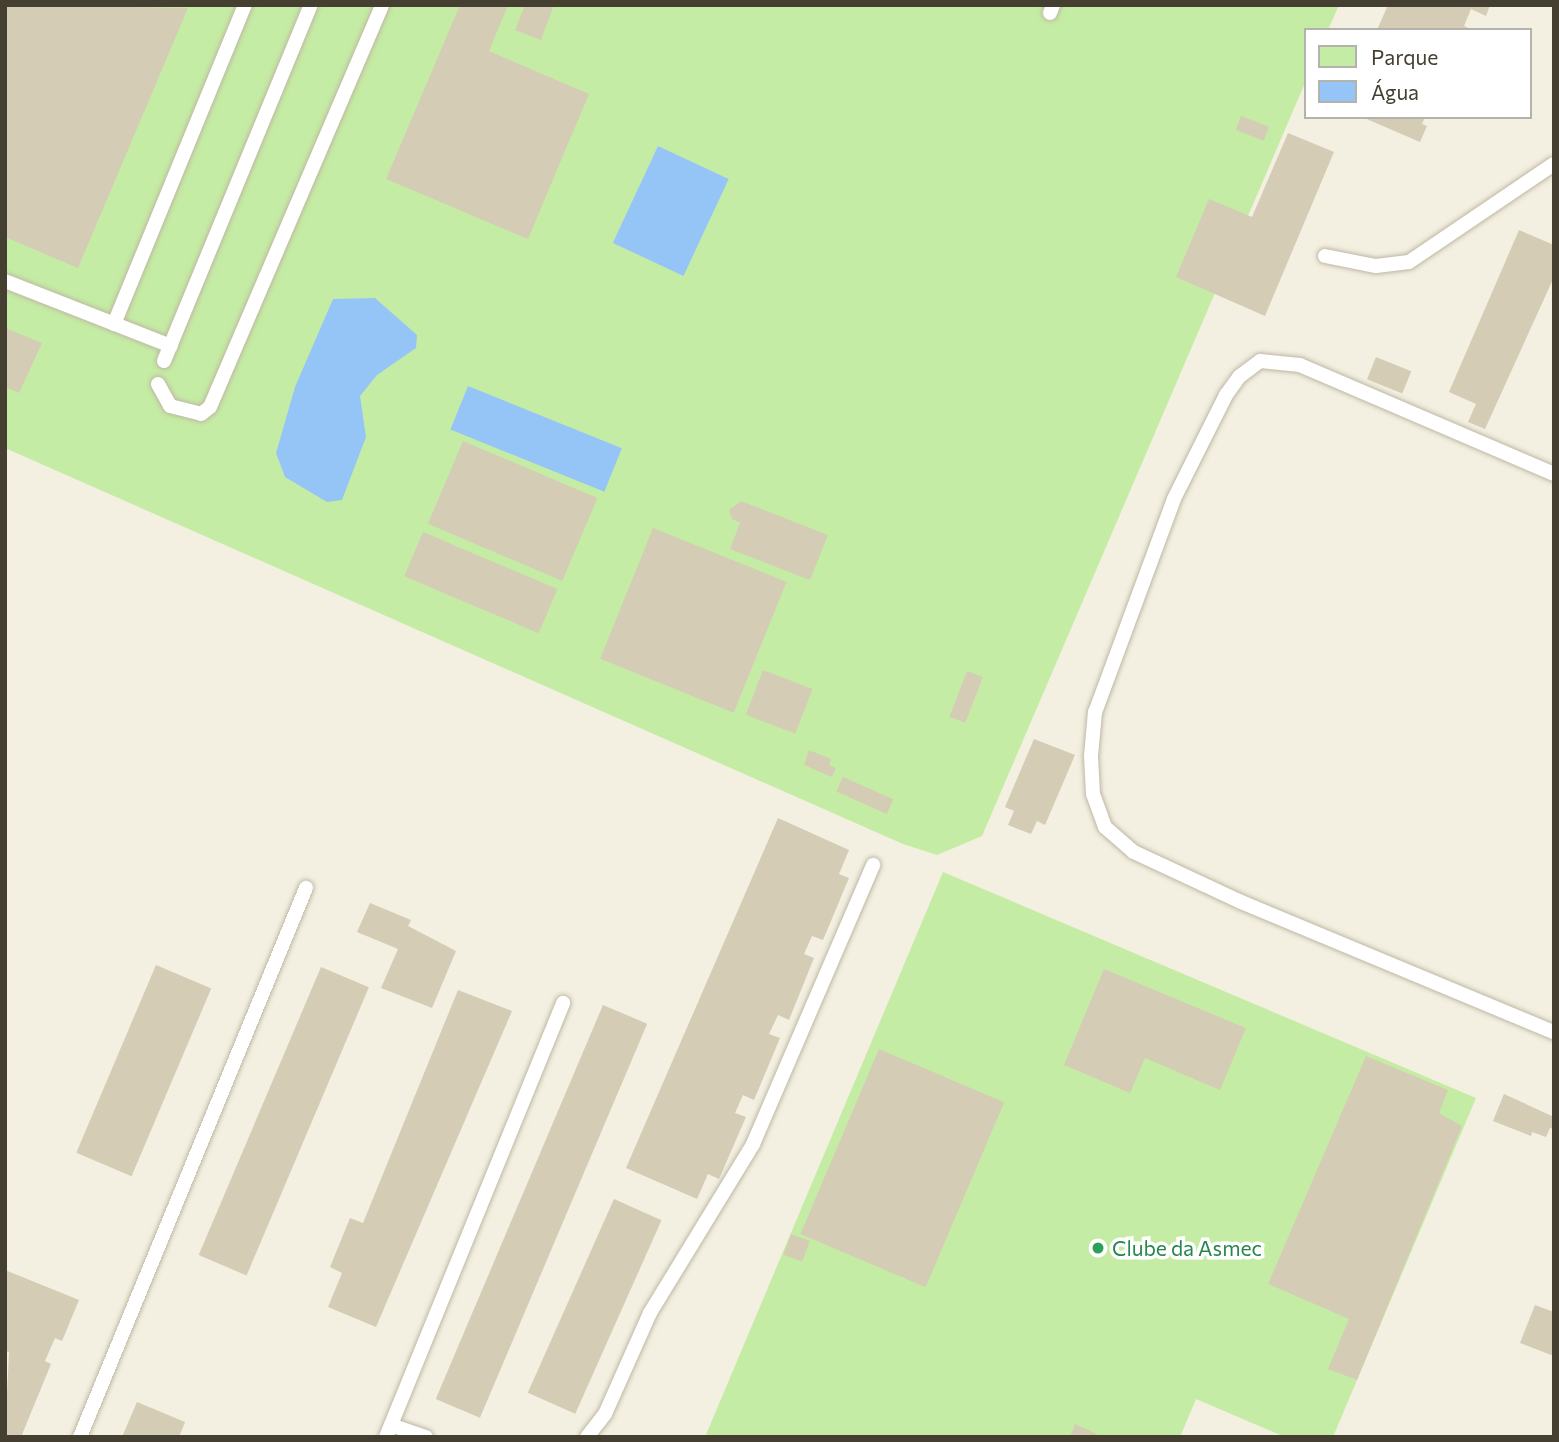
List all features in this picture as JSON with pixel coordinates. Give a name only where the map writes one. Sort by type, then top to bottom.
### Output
[{"type":"lane","points":[[114,324],[245,5]]},
{"type":"lane","points":[[164,361],[310,8],[293,5]]},
{"type":"lane","points":[[158,384],[161,398],[179,410],[201,414],[210,407],[382,5]]},
{"type":"lane","points":[[1325,256],[1377,266],[1409,261],[1554,164]]},
{"type":"lane","points":[[5,281],[171,346]]},
{"type":"lane","points":[[1554,474],[1300,365],[1261,361],[1239,377],[1226,395],[1174,499],[1096,712],[1091,756],[1093,794],[1105,827],[1134,852],[1241,902],[1554,1032]]},
{"type":"lane","points":[[587,1437],[605,1414],[650,1313],[753,1144],[873,865]]},
{"type":"lane","points":[[80,1437],[306,888]]},
{"type":"lane","points":[[426,1437],[388,1431],[563,1003]]},
{"type":"green space","points":[[5,5],[1339,5],[1329,28],[1304,28],[1304,85],[982,836],[937,855],[903,844],[5,448]]},
{"type":"green space","name":"Clube da Asmec","points":[[943,872],[1476,1098],[1333,1437],[1285,1437],[1196,1399],[1180,1437],[705,1437]]},
{"type":"water","points":[[658,146],[729,179],[683,276],[613,243]]},
{"type":"water","points":[[375,298],[417,335],[416,348],[377,375],[360,396],[366,437],[342,500],[327,502],[285,477],[276,453],[295,387],[333,299]]},
{"type":"water","points":[[468,386],[622,448],[604,492],[450,430]]},
{"type":"building","points":[[5,5],[188,8],[78,268],[5,237]]},
{"type":"building","points":[[460,5],[508,5],[489,51],[589,94],[528,239],[386,179]]},
{"type":"building","points":[[525,5],[554,5],[541,40],[515,30]]},
{"type":"building","points":[[1388,5],[1490,5],[1486,16],[1471,9],[1464,26],[1468,28],[1378,28]]},
{"type":"building","points":[[1241,116],[1269,127],[1264,141],[1236,130]]},
{"type":"building","points":[[1367,119],[1424,119],[1422,124],[1427,126],[1420,142]]},
{"type":"building","points":[[1288,133],[1334,152],[1265,316],[1176,277],[1209,199],[1252,217]]},
{"type":"building","points":[[1519,230],[1554,245],[1554,277],[1485,429],[1468,422],[1476,404],[1449,392]]},
{"type":"building","points":[[5,328],[42,343],[19,393],[5,387]]},
{"type":"building","points":[[1376,357],[1411,371],[1402,393],[1367,379]]},
{"type":"building","points":[[463,441],[597,498],[562,581],[428,524]]},
{"type":"building","points":[[741,501],[828,535],[810,580],[730,549],[740,523],[732,519],[729,510]]},
{"type":"building","points":[[653,528],[787,582],[734,713],[600,659]]},
{"type":"building","points":[[423,532],[557,589],[539,633],[404,576]]},
{"type":"building","points":[[763,670],[812,689],[795,734],[746,715]]},
{"type":"building","points":[[967,671],[983,677],[965,723],[949,717]]},
{"type":"building","points":[[1034,739],[1075,755],[1045,825],[1037,821],[1031,834],[1008,825],[1014,811],[1005,807]]},
{"type":"building","points":[[809,750],[831,759],[829,765],[836,768],[832,777],[804,765]]},
{"type":"building","points":[[843,777],[893,799],[887,814],[836,792]]},
{"type":"building","points":[[778,818],[849,850],[839,874],[849,878],[823,940],[812,936],[804,954],[814,958],[789,1020],[778,1015],[769,1034],[780,1038],[754,1100],[743,1095],[735,1113],[746,1117],[719,1179],[708,1174],[697,1199],[626,1168]]},
{"type":"building","points":[[370,903],[411,920],[408,926],[456,951],[432,1008],[381,988],[398,949],[357,932]]},
{"type":"building","points":[[156,965],[211,988],[132,1176],[76,1153]]},
{"type":"building","points":[[321,967],[369,987],[247,1275],[199,1255]]},
{"type":"building","points":[[1104,969],[1246,1028],[1220,1090],[1145,1058],[1130,1093],[1064,1065]]},
{"type":"building","points":[[458,990],[512,1011],[376,1327],[328,1307],[342,1273],[330,1267],[350,1218],[363,1223]]},
{"type":"building","points":[[603,1005],[647,1024],[480,1418],[436,1399]]},
{"type":"building","points":[[879,1049],[1004,1102],[926,1287],[800,1234]]},
{"type":"building","points":[[1366,1056],[1448,1090],[1439,1113],[1462,1126],[1357,1380],[1328,1369],[1349,1319],[1268,1284]]},
{"type":"building","points":[[1504,1094],[1554,1117],[1554,1129],[1550,1128],[1546,1137],[1532,1132],[1531,1136],[1493,1121]]},
{"type":"building","points":[[614,1199],[662,1220],[575,1414],[528,1393]]},
{"type":"building","points":[[791,1234],[810,1241],[802,1262],[783,1255]]},
{"type":"building","points":[[5,1270],[79,1300],[62,1341],[55,1338],[45,1361],[51,1364],[21,1437],[5,1437],[9,1352],[5,1351]]},
{"type":"building","points":[[1535,1305],[1554,1312],[1554,1356],[1520,1343]]},
{"type":"building","points":[[137,1402],[185,1422],[179,1437],[122,1437]]},
{"type":"building","points":[[1075,1424],[1097,1434],[1096,1437],[1070,1437]]},
{"type":"place","name":"Clube da Asmec","points":[[1098,1248]]}]
